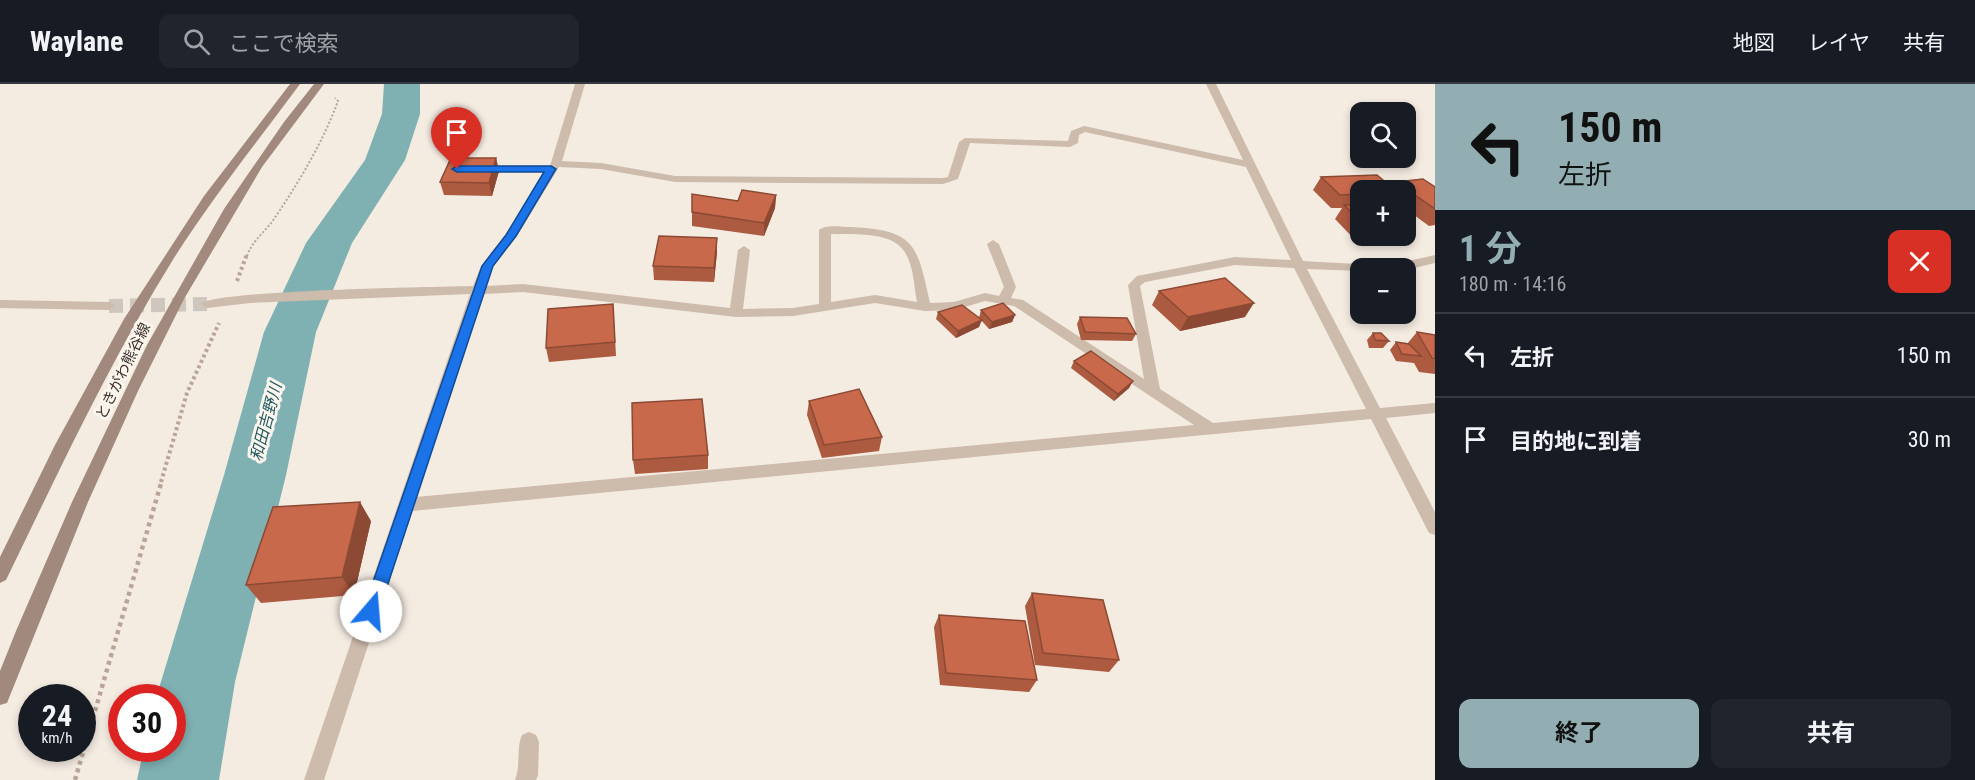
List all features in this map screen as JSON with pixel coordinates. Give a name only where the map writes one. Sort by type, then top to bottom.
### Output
[{"type":"main road","name":"ときがわ熊谷線","points":[[0,574],[83,404],[129,321],[200,206],[295,84]]},
{"type":"main road","name":"ときがわ熊谷線","points":[[0,696],[74,513],[166,320],[232,205],[273,143],[319,84]]},
{"type":"street","points":[[314,780],[477,291],[488,266],[511,236],[553,166],[580,84]]},
{"type":"street","points":[[1211,84],[1248,164],[1435,528]]},
{"type":"street","points":[[469,169],[601,166],[675,179],[943,181],[953,179],[964,142],[969,140],[1070,144],[1074,141],[1074,133],[1084,129],[1248,164]]},
{"type":"street","points":[[825,306],[825,230],[884,234],[903,241],[914,254],[925,307]]},
{"type":"street","points":[[993,244],[1010,288],[1004,299]]},
{"type":"street","points":[[736,313],[744,250]]},
{"type":"street","points":[[1416,264],[1435,259]]},
{"type":"street","points":[[1153,390],[1134,285],[1141,279],[1235,261],[1350,267]]},
{"type":"street","points":[[207,304],[250,299],[542,288],[736,313],[793,312],[875,299],[925,307],[955,306],[985,297],[1004,299],[1018,303],[1212,430]]},
{"type":"street","points":[[0,304],[109,306]]},
{"type":"street","points":[[406,505],[1435,408]]},
{"type":"street","points":[[525,780],[528,775],[529,742]]},
{"type":"path","points":[[75,780],[187,393],[229,301],[250,247],[273,220],[327,131],[338,101],[332,93]]},
{"type":"building","points":[[451,158],[496,158],[489,183],[440,182]]},
{"type":"building","points":[[1377,175],[1383,180],[1350,180],[1350,194],[1340,195],[1321,177]]},
{"type":"building","points":[[1423,179],[1435,187],[1435,209],[1416,196],[1416,180],[1414,180]]},
{"type":"building","points":[[742,190],[776,195],[764,223],[692,212],[692,194],[738,201]]},
{"type":"building","points":[[659,236],[717,238],[714,268],[653,266]]},
{"type":"building","points":[[1225,278],[1254,303],[1188,317],[1159,291]]},
{"type":"building","points":[[1003,303],[1015,315],[992,322],[981,310]]},
{"type":"building","points":[[613,304],[615,342],[546,348],[548,309]]},
{"type":"building","points":[[962,305],[982,320],[958,331],[938,312]]},
{"type":"building","points":[[1080,317],[1127,318],[1136,334],[1085,332]]},
{"type":"building","points":[[1417,332],[1435,335],[1435,359],[1432,358]]},
{"type":"building","points":[[1373,333],[1381,333],[1389,341],[1375,340]]},
{"type":"building","points":[[1396,342],[1409,344],[1421,356],[1402,354]]},
{"type":"building","points":[[1091,351],[1133,381],[1118,394],[1074,361]]},
{"type":"building","points":[[859,389],[882,437],[824,445],[809,401]]},
{"type":"building","points":[[702,399],[708,455],[633,460],[632,403]]},
{"type":"building","points":[[360,502],[342,577],[246,585],[273,507]]},
{"type":"building","points":[[1032,593],[1103,600],[1119,660],[1043,653]]},
{"type":"building","points":[[939,615],[1025,621],[1037,680],[946,673]]},
{"type":"waterway","name":"和田吉野川","points":[[178,780],[197,682],[255,475],[290,332],[329,243],[385,160],[401,114],[402,84]]},
{"type":"tunnel","points":[[109,306],[207,304]]},
{"type":"route","points":[[371,611],[477,291],[488,266],[511,236],[551,169],[457,169]]}]
